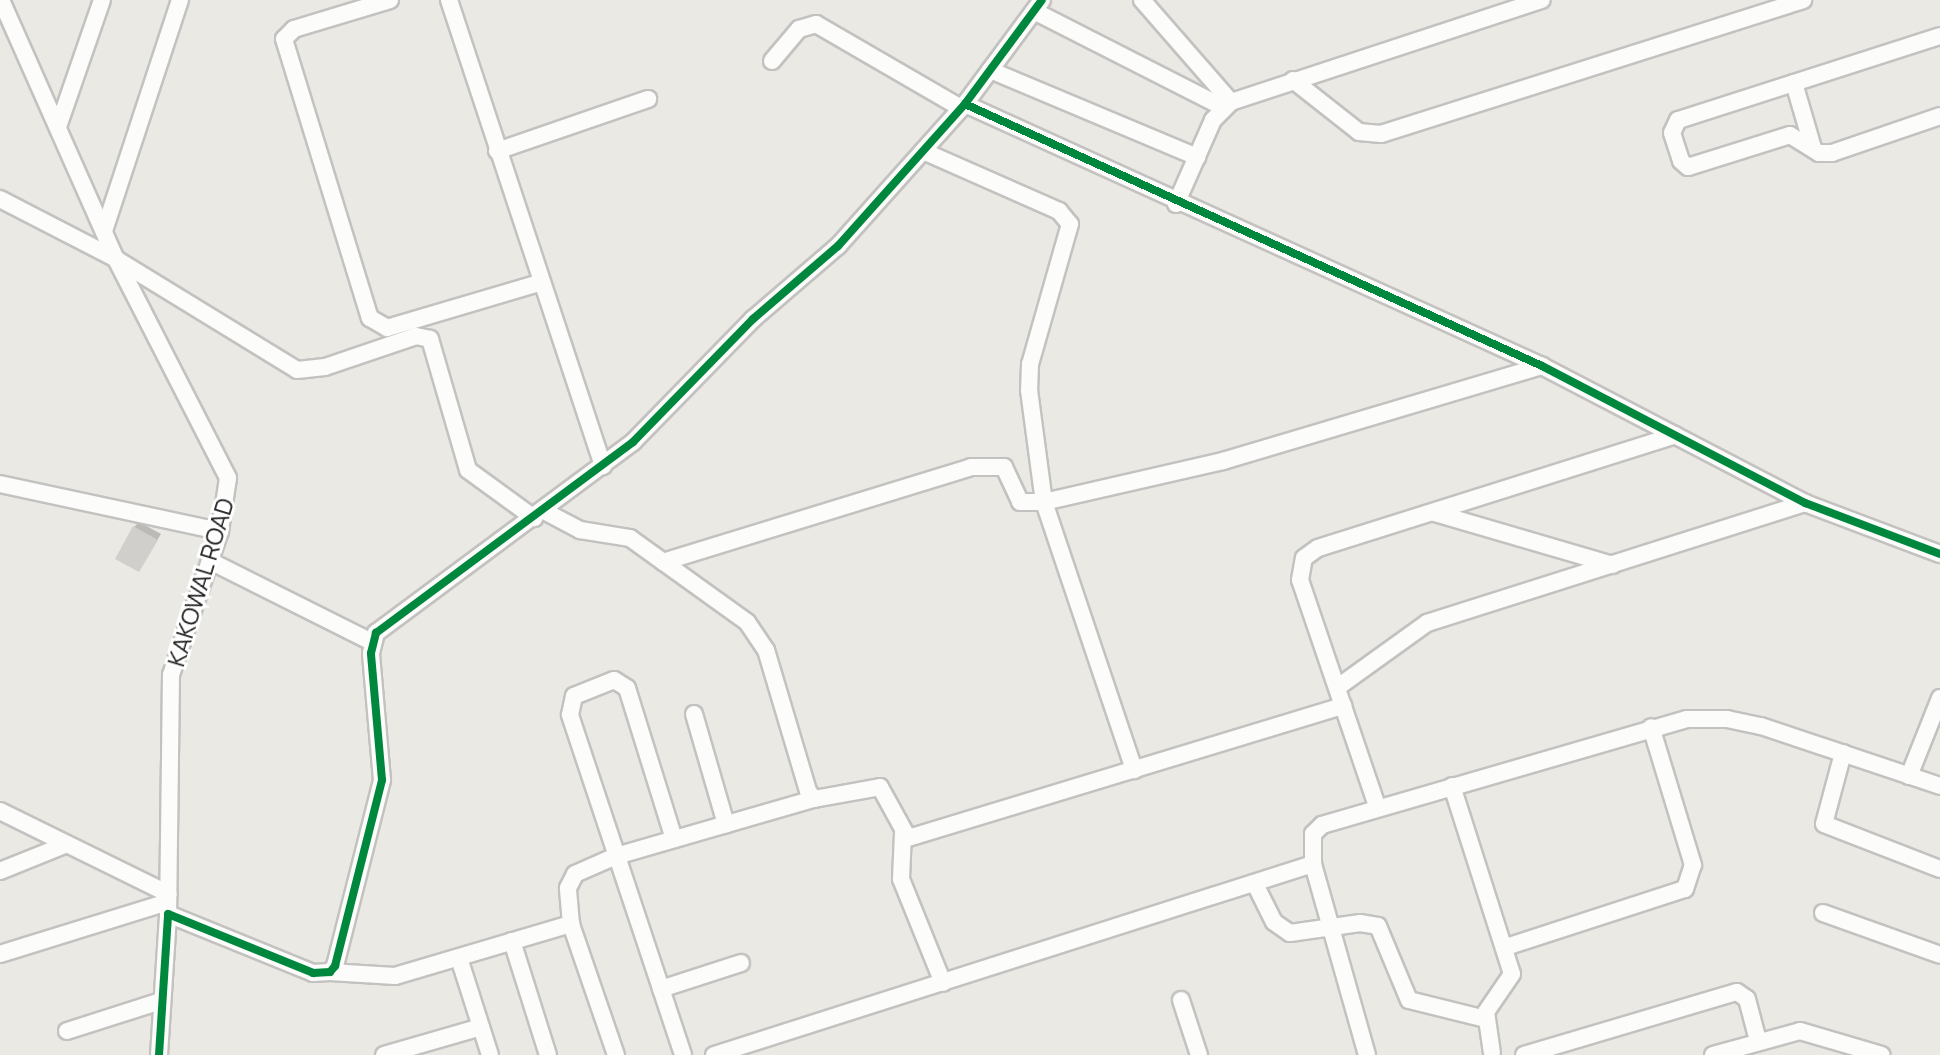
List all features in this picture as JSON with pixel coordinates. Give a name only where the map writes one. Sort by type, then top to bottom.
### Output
[{"type":"street","name":"KAKOWAL ROAD","points":[[1,0],[116,259],[222,459],[228,492],[220,531],[171,675],[168,904],[163,939],[161,1001]]},
{"type":"street","points":[[58,127],[102,0]]},
{"type":"street","points":[[104,231],[180,0]]},
{"type":"street","points":[[390,0],[294,29],[284,39],[370,318],[387,328],[539,283]]},
{"type":"street","points":[[449,0],[539,283],[603,466]]},
{"type":"street","points":[[1142,0],[1228,105]]},
{"type":"street","points":[[1176,204],[1197,157],[1228,105],[1293,80],[1542,0]]},
{"type":"street","points":[[1293,80],[1359,132],[1381,134],[1803,0]]},
{"type":"street","points":[[330,972],[340,955],[382,780],[372,642],[382,627],[603,466],[753,319],[838,246],[963,106],[1038,5],[1228,105]]},
{"type":"street","points":[[772,61],[799,29],[816,24],[963,106],[1542,366],[1805,503],[1940,554]]},
{"type":"street","points":[[1940,36],[1678,120],[1672,133],[1681,161],[1688,167],[1790,135],[1813,148],[1832,153],[1940,116]]},
{"type":"street","points":[[990,70],[1197,157]]},
{"type":"street","points":[[1794,83],[1813,148]]},
{"type":"street","points":[[497,151],[648,99]]},
{"type":"street","points":[[923,151],[1059,211],[1070,224],[1030,364],[1044,502],[1134,770]]},
{"type":"street","points":[[0,199],[116,259],[297,370],[325,367],[416,336],[430,339],[468,470],[539,515],[580,530],[630,538],[747,622],[760,639],[814,799]]},
{"type":"street","points":[[663,562],[828,508],[988,464],[1009,472],[1020,502],[1044,502],[1223,461],[1542,366]]},
{"type":"street","points":[[1377,806],[1300,580],[1304,558],[1318,548],[1676,435]]},
{"type":"street","points":[[0,484],[220,531]]},
{"type":"street","points":[[1338,687],[1427,623],[1805,503]]},
{"type":"street","points":[[1434,513],[1614,565]]},
{"type":"street","points":[[210,561],[372,642]]},
{"type":"street","points":[[674,839],[627,688],[621,681],[603,682],[574,696],[569,705],[683,1055]]},
{"type":"street","points":[[1909,776],[1940,698]]},
{"type":"street","points":[[903,833],[918,837],[1343,706]]},
{"type":"street","points":[[694,714],[726,824]]},
{"type":"street","points":[[1367,1055],[1313,864],[1313,834],[1322,825],[1377,806],[1687,719],[1727,719],[1940,786]]},
{"type":"street","points":[[1506,947],[1685,889],[1693,865],[1651,727]]},
{"type":"street","points":[[1843,753],[1824,824],[1940,869]]},
{"type":"street","points":[[1452,786],[1506,947],[1510,982],[1490,1004],[1486,1019],[1489,1054],[1517,1055]]},
{"type":"street","points":[[616,1055],[571,924],[568,888],[575,874],[616,856],[814,799],[880,787],[887,791],[903,833],[901,879],[943,983]]},
{"type":"street","points":[[0,811],[67,844],[168,904],[313,973],[382,978],[571,924]]},
{"type":"street","points":[[0,871],[67,844]]},
{"type":"street","points":[[714,1055],[1313,864]]},
{"type":"street","points":[[1255,884],[1282,929],[1301,936],[1360,923],[1378,926],[1409,1000],[1486,1019]]},
{"type":"street","points":[[0,954],[168,904]]},
{"type":"street","points":[[1823,913],[1940,955]]},
{"type":"street","points":[[512,941],[548,1055]]},
{"type":"street","points":[[459,958],[490,1055]]},
{"type":"street","points":[[661,989],[741,963]]},
{"type":"street","points":[[1524,1055],[1737,992],[1747,999],[1758,1041]]},
{"type":"street","points":[[1181,1000],[1199,1055]]},
{"type":"street","points":[[67,1031],[161,1001],[159,1055]]},
{"type":"street","points":[[384,1055],[481,1027]]},
{"type":"street","points":[[1713,1055],[1800,1031],[1878,1054]]},
{"type":"building","points":[[133,526],[158,540],[139,572],[115,559]]},
{"type":"cycle path","points":[[159,1055],[168,914],[313,973],[330,972],[335,966],[382,780],[371,653],[376,633],[633,442],[753,319],[838,246],[965,104],[1042,0]]},
{"type":"cycle path","points":[[965,104],[1542,366],[1805,503],[1940,554]]}]
